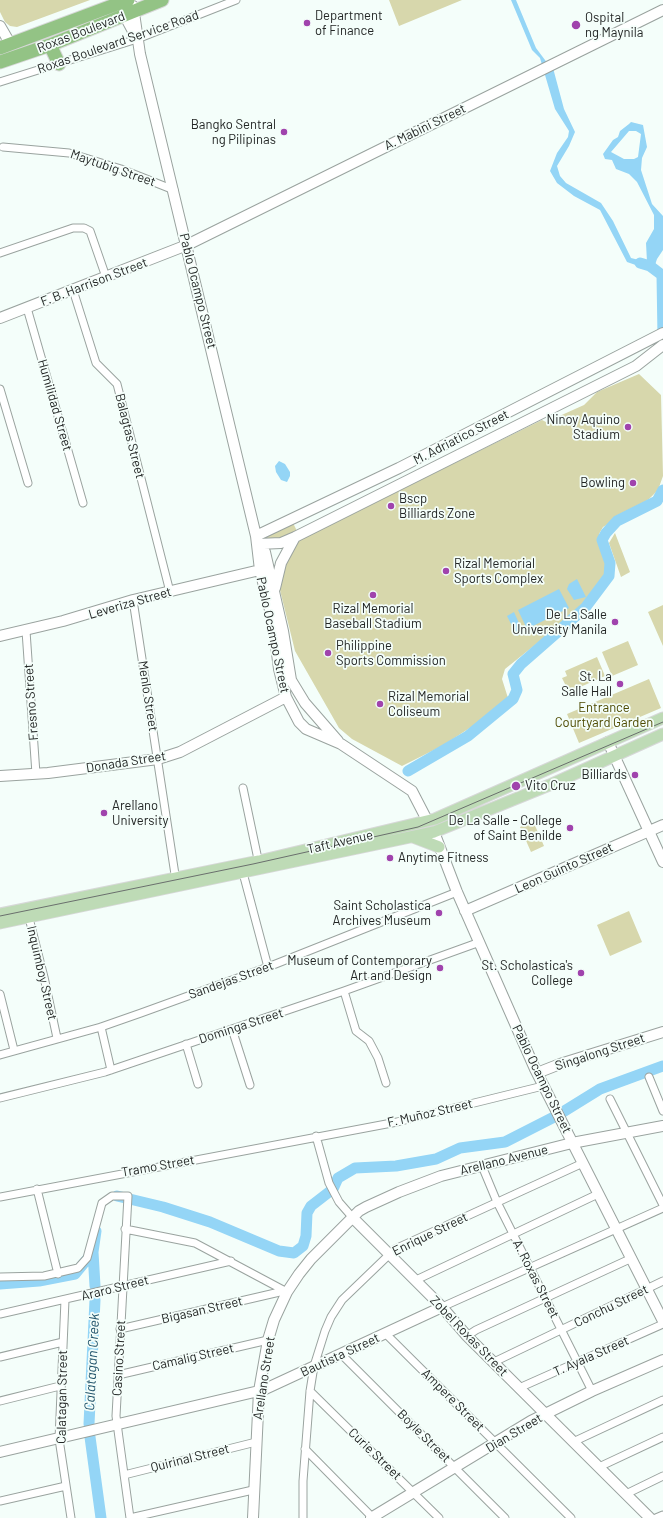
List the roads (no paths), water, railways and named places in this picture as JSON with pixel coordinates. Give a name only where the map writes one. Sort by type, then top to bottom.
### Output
[{"type":"highway","name":"Roxas Boulevard","points":[[5,46],[126,5],[162,0]]},
{"type":"highway","name":"Roxas Boulevard","points":[[4,58],[50,44],[126,5]]},
{"type":"highway","points":[[50,44],[59,64]]},
{"type":"main road","name":"Pablo Ocampo Street","points":[[126,5],[188,245],[257,540],[260,570],[274,622],[287,683],[341,744]]},
{"type":"main road","name":"A. Mabini Street","points":[[188,245],[546,66],[663,10]]},
{"type":"main road","points":[[0,26],[5,46]]},
{"type":"main road","name":"F. B. Harrison Street","points":[[0,318],[188,245]]},
{"type":"main road","name":"M. Adriatico Street","points":[[257,540],[661,334]]},
{"type":"main road","name":"M. Adriatico Street","points":[[257,540],[281,543],[295,537],[636,366],[662,346]]},
{"type":"main road","points":[[275,592],[281,563],[295,537]]},
{"type":"main road","name":"Pablo Ocampo Street","points":[[257,540],[266,552],[275,592],[287,683],[286,697],[299,722],[306,729],[341,744],[412,791],[427,820]]},
{"type":"main road","name":"Leveriza Street","points":[[0,636],[85,615],[133,600],[260,570]]},
{"type":"main road","name":"Donada Street","points":[[0,776],[36,774],[158,759],[180,752],[286,697]]},
{"type":"main road","points":[[306,729],[318,718]]},
{"type":"main road","name":"Taft Avenue","points":[[176,882],[243,873],[260,865],[435,819],[663,718]]},
{"type":"main road","name":"Taft Avenue","points":[[0,923],[28,913],[260,865],[434,832],[552,784],[663,734]]},
{"type":"main road","points":[[608,742],[663,862]]},
{"type":"main road","name":"Leon Guinto Street","points":[[466,911],[663,825]]},
{"type":"main road","name":"Pablo Ocampo Street","points":[[434,832],[457,892],[543,1086],[632,1258],[663,1322]]},
{"type":"main road","points":[[409,836],[439,847]]},
{"type":"main road","name":"Taft Avenue","points":[[0,914],[28,913]]},
{"type":"main road","name":"Singalong Street","points":[[537,1073],[560,1064],[663,1032]]},
{"type":"main road","name":"Arellano Avenue","points":[[353,1218],[366,1207],[399,1192],[441,1176],[572,1143],[663,1126]]},
{"type":"main road","name":"Zobel Roxas Street","points":[[353,1218],[416,1280],[467,1336],[650,1518]]},
{"type":"main road","name":"Arellano Street","points":[[253,1518],[253,1490],[259,1391],[268,1340],[274,1320],[285,1292],[311,1259],[353,1218]]},
{"type":"main road","name":"Bautista Street","points":[[0,1452],[117,1426],[259,1391],[442,1307]]},
{"type":"main road","name":"Dian Street","points":[[372,1518],[545,1414],[592,1391],[663,1360]]},
{"type":"street","name":"Roxas Boulevard Service Road","points":[[0,82],[136,39],[236,0]]},
{"type":"street","name":"Maytubig Street","points":[[3,147],[69,153],[121,169],[174,190]]},
{"type":"street","points":[[0,253],[73,228],[84,228],[90,231],[106,277]]},
{"type":"street","name":"Balagtas Street","points":[[73,290],[96,363],[117,384],[170,592]]},
{"type":"street","name":"Humilidad Street","points":[[27,308],[83,503]]},
{"type":"street","points":[[0,389],[28,483]]},
{"type":"street","name":"Menlo Street","points":[[133,600],[176,882]]},
{"type":"street","name":"Fresno Street","points":[[26,630],[36,774]]},
{"type":"street","points":[[243,788],[260,865]]},
{"type":"street","points":[[243,873],[268,967]]},
{"type":"street","name":"Sandejas Street","points":[[0,1055],[57,1038],[101,1028],[268,967],[457,892]]},
{"type":"street","name":"Inquimboy Street","points":[[28,913],[57,1038]]},
{"type":"street","name":"Dominga Street","points":[[0,1098],[111,1070],[344,991],[480,942]]},
{"type":"street","points":[[344,991],[356,1030],[369,1041],[378,1058],[386,1083]]},
{"type":"street","points":[[0,994],[14,1050]]},
{"type":"street","points":[[101,1028],[111,1070]]},
{"type":"street","points":[[232,1029],[250,1085]]},
{"type":"street","points":[[186,1044],[198,1084]]},
{"type":"street","points":[[648,1077],[663,1110]]},
{"type":"street","name":"F. Muñoz Street","points":[[316,1136],[397,1122],[543,1086]]},
{"type":"street","points":[[610,1099],[663,1206]]},
{"type":"street","name":"Zobel Roxas Street","points":[[316,1136],[329,1183],[339,1202],[353,1218]]},
{"type":"street","name":"Tramo Street","points":[[0,1197],[316,1136]]},
{"type":"street","name":"Enrique Street","points":[[304,1516],[305,1449],[310,1391],[314,1366],[325,1331],[338,1306],[354,1287],[389,1254],[399,1247],[583,1163]]},
{"type":"street","name":"A. Roxas Street","points":[[482,1166],[497,1202],[592,1391]]},
{"type":"street","points":[[0,1278],[58,1274],[37,1189]]},
{"type":"street","points":[[416,1280],[598,1194]]},
{"type":"street","name":"Casino Street","points":[[58,1274],[78,1268],[87,1258],[100,1206],[104,1200],[116,1195],[128,1197],[122,1286],[117,1426],[130,1518]]},
{"type":"street","name":"Bautista Street","points":[[442,1307],[617,1229],[663,1206]]},
{"type":"street","points":[[125,1229],[195,1243],[231,1261],[285,1292]]},
{"type":"street","points":[[467,1336],[476,1330],[632,1258]]},
{"type":"street","name":"Araro Street","points":[[0,1314],[231,1261]]},
{"type":"street","name":"Conchu Street","points":[[494,1362],[663,1281]]},
{"type":"street","name":"Bigasan Street","points":[[120,1328],[285,1292]]},
{"type":"street","name":"Calatagan Street","points":[[65,1300],[60,1386],[59,1439],[71,1518]]},
{"type":"street","name":"T. Ayala Street","points":[[519,1388],[663,1322]]},
{"type":"street","name":"Ampere Street","points":[[386,1334],[571,1518]]},
{"type":"street","name":"Camalig Street","points":[[118,1375],[268,1340]]},
{"type":"street","points":[[0,1357],[63,1342]]},
{"type":"street","name":"Boyle Street","points":[[341,1354],[505,1518]]},
{"type":"street","points":[[0,1401],[60,1386]]},
{"type":"street","name":"Curie Street","points":[[310,1391],[439,1518]]},
{"type":"street","points":[[573,1442],[663,1400]]},
{"type":"street","points":[[599,1467],[663,1437]]},
{"type":"street","name":"Quirinal Street","points":[[124,1475],[256,1442]]},
{"type":"street","points":[[305,1449],[372,1518]]},
{"type":"street","points":[[626,1494],[663,1476]]},
{"type":"street","points":[[0,1501],[66,1486]]},
{"type":"street","points":[[130,1518],[253,1490]]},
{"type":"street","points":[[656,1518],[663,1515]]},
{"type":"water","points":[[511,0],[516,0],[536,48],[551,68],[553,68],[564,109],[575,132],[569,146],[557,166],[560,176],[566,183],[601,203],[613,221],[631,258],[647,262],[646,243],[654,229],[654,215],[637,182],[629,174],[616,169],[612,160],[605,159],[603,154],[613,140],[618,137],[620,131],[631,122],[643,125],[647,147],[642,158],[641,170],[652,204],[663,216],[663,250],[657,259],[653,271],[627,262],[600,210],[574,196],[557,183],[550,171],[557,153],[568,137],[569,131],[555,109],[540,58],[532,50]],"holes":[[[629,131],[636,131],[641,134],[638,157],[634,159],[624,159],[611,152]]]},
{"type":"water","points":[[279,461],[285,464],[290,472],[287,482],[281,480],[276,472],[275,466]]},
{"type":"water","points":[[577,579],[586,597],[574,600],[567,589],[569,584]]},
{"type":"water","points":[[559,589],[569,608],[527,629],[518,610]]},
{"type":"water","points":[[514,612],[523,632],[517,636],[507,616]]},
{"type":"waterway","points":[[640,263],[650,266],[662,275],[663,337]]},
{"type":"waterway","points":[[408,771],[468,736],[513,699],[517,690],[513,674],[521,664],[585,608],[609,576],[610,563],[602,540],[606,533],[617,521],[657,501],[663,490]]},
{"type":"waterway","points":[[117,1196],[163,1207],[210,1222],[279,1251],[294,1253],[303,1246],[306,1236],[307,1213],[311,1206],[333,1189],[338,1178],[355,1168],[396,1166],[436,1159],[460,1148],[505,1142],[558,1115],[600,1089],[663,1066]]},
{"type":"waterway","points":[[0,1284],[39,1281],[75,1274],[93,1252],[96,1231]]},
{"type":"waterway","name":"Calatagan Creek","points":[[93,1252],[95,1286]]},
{"type":"waterway","name":"Calatagan Creek","points":[[89,1424],[95,1300]]},
{"type":"waterway","name":"Calatagan Creek","points":[[90,1437],[101,1518]]},
{"type":"tram line","points":[[0,916],[253,864],[418,827],[663,722]]},
{"type":"place","name":"Department of Finance","points":[[307,23]]},
{"type":"place","name":"Ospital ng Maynila","points":[[576,25]]},
{"type":"place","name":"Bangko Sentral ng Pilipinas","points":[[284,132]]},
{"type":"place","name":"Ninoy Aquino Stadium","points":[[628,427]]},
{"type":"place","name":"Bowling","points":[[633,483]]},
{"type":"place","name":"Bscp Billiards Zone","points":[[391,506]]},
{"type":"place","name":"Rizal Memorial Sports Complex","points":[[446,571]]},
{"type":"place","name":"Rizal Memorial Baseball Stadium","points":[[373,595]]},
{"type":"place","name":"De La Salle University Manila","points":[[615,622]]},
{"type":"place","name":"Philippine Sports Commission","points":[[328,653]]},
{"type":"place","name":"St. La Salle Hall","points":[[620,684]]},
{"type":"place","name":"Rizal Memorial Coliseum","points":[[380,704]]},
{"type":"place","name":"Billiards","points":[[635,775]]},
{"type":"place","name":"Vito Cruz","points":[[516,786]]},
{"type":"place","name":"Arellano University","points":[[104,813]]},
{"type":"place","name":"De La Salle - College of Saint Benilde","points":[[570,828]]},
{"type":"place","name":"Anytime Fitness","points":[[390,858]]},
{"type":"place","name":"Saint Scholastica Archives Museum","points":[[439,913]]},
{"type":"place","name":"Museum of Contemporary Art and Design","points":[[440,968]]},
{"type":"place","name":"St. Scholastica's College","points":[[581,973]]},
{"type":"park label","name":"Entrance Courtyard Garden","points":[[604,716]]}]
